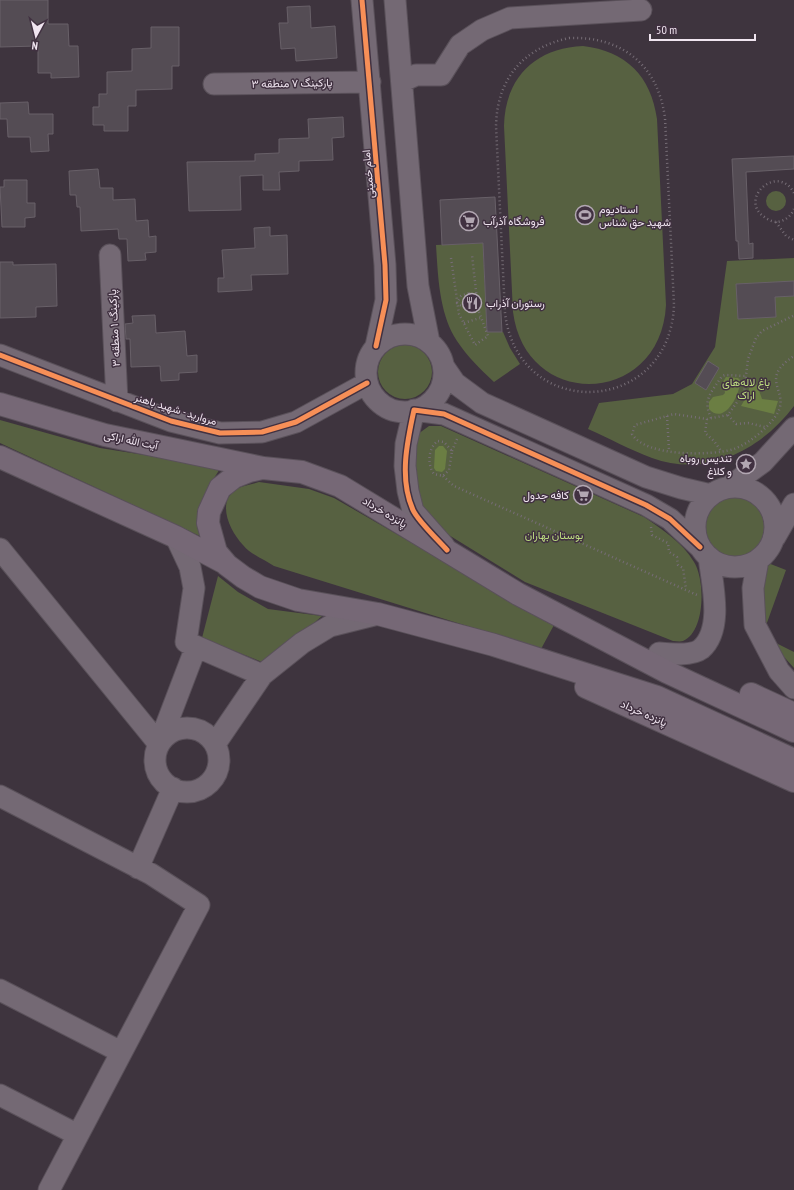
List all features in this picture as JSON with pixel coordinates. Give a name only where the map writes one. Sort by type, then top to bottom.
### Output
[{"type":"main road","name":"آیت الله اراکی","points":[[0,404],[105,435],[263,468]]},
{"type":"main road","points":[[0,457],[176,537],[228,564]]},
{"type":"main road","name":"پانزده خرداد","points":[[263,468],[302,472],[340,486],[518,594],[667,672],[794,731]]},
{"type":"main road","points":[[228,564],[216,552],[212,543],[208,523],[209,512],[220,488],[234,477],[249,471],[263,468]]},
{"type":"main road","name":"پانزده خرداد","points":[[228,564],[243,577],[260,587],[278,594],[298,600],[378,614],[494,645],[657,697],[794,760]]},
{"type":"main road","name":"پانزده خرداد","points":[[518,594],[659,653],[794,714]]},
{"type":"main road","name":"پانزده خرداد","points":[[494,645],[794,781]]},
{"type":"street","name":"امام خمینی","points":[[362,0],[385,265],[386,300],[376,346]]},
{"type":"street","points":[[396,0],[418,286],[429,342]]},
{"type":"street","points":[[403,81],[416,75],[441,74],[460,45],[482,30],[510,18],[641,10]]},
{"type":"street","name":"پارکینگ ۷ منطقه ۳","points":[[214,84],[370,82]]},
{"type":"street","name":"پارکینگ ۱ منطقه ۳","points":[[110,255],[117,401]]},
{"type":"street","points":[[414,410],[425,406],[434,399],[440,390],[444,379],[444,367],[441,356],[429,342],[419,336],[402,334],[385,339],[376,346],[367,363],[367,383],[374,396],[385,406],[394,410],[414,410],[444,414],[646,505],[670,519],[704,552],[720,564],[732,567],[745,566],[758,560],[767,551],[794,504]]},
{"type":"street","name":"مروارید - شهید باهنر","points":[[0,355],[171,421],[220,433],[262,432],[296,422],[367,383]]},
{"type":"street","points":[[444,367],[455,383],[482,403],[646,477],[681,488],[720,491],[743,487],[756,492],[766,501],[773,512],[775,526],[774,539]]},
{"type":"street","points":[[414,410],[406,444],[405,466],[408,491],[413,511],[447,550]]},
{"type":"street","points":[[659,653],[682,654],[700,649],[712,634],[715,613],[714,602],[704,552],[695,535],[695,522],[698,509],[706,499],[763,462],[794,428]]},
{"type":"street","points":[[176,537],[190,567],[194,588],[186,642],[262,676]]},
{"type":"street","points":[[0,549],[159,744]]},
{"type":"street","points":[[758,560],[753,588],[755,625],[779,670],[794,688]]},
{"type":"street","points":[[215,744],[262,676],[302,642],[330,626],[378,614]]},
{"type":"street","points":[[159,744],[173,731],[182,728],[192,728],[209,736],[215,744],[218,754],[219,764],[216,774],[210,782],[202,788],[192,791],[182,791],[173,788],[164,782],[158,774],[155,764],[155,754],[196,647]]},
{"type":"street","points":[[138,868],[173,788]]},
{"type":"street","points":[[0,796],[138,868],[199,905],[49,1190]]},
{"type":"street","points":[[0,990],[121,1052]]},
{"type":"street","points":[[0,1095],[78,1135]]},
{"type":"path","points":[[569,38],[597,39],[611,43],[635,57],[653,78],[659,91],[665,118],[674,305],[671,332],[659,357],[639,377],[614,389],[586,393],[559,387],[535,373],[517,352],[510,340],[505,312],[496,112],[504,85],[511,74],[525,58],[542,46],[569,38]]},
{"type":"path","points":[[794,194],[792,189],[784,183],[775,181],[760,189],[756,197],[756,206],[760,214],[767,220],[776,222],[785,220],[792,214],[794,209]]},
{"type":"path","points":[[776,222],[786,236],[794,240]]},
{"type":"path","points":[[451,258],[457,303],[464,324],[475,345],[488,336],[480,318],[472,255]]},
{"type":"path","points":[[457,303],[465,294],[469,293],[477,300]]},
{"type":"path","points":[[457,303],[462,307],[470,308],[477,300]]},
{"type":"path","points":[[794,316],[758,335],[749,354],[744,392],[728,415],[707,419],[680,415],[667,416],[635,425],[632,430],[634,438],[650,446],[693,453],[720,451],[743,445],[765,427],[776,415],[780,401],[776,386],[776,375],[781,367],[794,356]]},
{"type":"path","points":[[464,324],[480,318]]},
{"type":"path","points":[[711,418],[707,410],[707,401],[722,376],[746,376]]},
{"type":"path","points":[[728,415],[736,424],[748,423],[765,427]]},
{"type":"path","points":[[667,416],[669,450]]},
{"type":"path","points":[[707,419],[705,433],[714,440],[720,451]]},
{"type":"path","points":[[443,476],[449,470],[452,450],[444,442],[438,441],[432,444],[430,449],[430,469],[434,474],[443,476],[454,486],[714,602]]},
{"type":"path","points":[[646,505],[644,522],[652,528],[652,535],[668,543],[669,552],[677,557],[678,565],[683,568],[686,590]]},
{"type":"green space","name":"استادیوم شهید حق شناس","points":[[583,46],[612,53],[634,68],[649,90],[654,104],[657,119],[666,305],[659,338],[642,363],[619,378],[592,384],[566,380],[542,367],[523,345],[513,312],[504,126],[510,94],[517,80],[526,69],[537,60],[551,53],[566,48]]},
{"type":"green space","points":[[772,191],[780,191],[786,197],[786,205],[780,211],[772,211],[766,205],[766,197]]},
{"type":"green space","points":[[483,243],[487,332],[503,332],[510,348],[520,364],[494,382],[465,352],[457,341],[446,319],[440,294],[436,245]]},
{"type":"green space","name":"باغ لاله‌های اراک","points":[[794,258],[794,406],[781,422],[766,436],[731,456],[712,462],[693,464],[673,463],[652,458],[588,429],[599,403],[673,394],[692,384],[715,347],[727,261]]},
{"type":"green space","points":[[405,345],[415,347],[424,353],[430,362],[432,372],[430,382],[424,391],[415,397],[405,399],[395,397],[386,391],[380,382],[378,372],[380,362],[386,353],[395,347]]},
{"type":"green space","points":[[0,420],[100,448],[221,467],[206,492],[201,507],[200,516],[202,537],[0,443]]},
{"type":"green space","name":"بوستان بهاران","points":[[429,426],[441,426],[644,517],[672,537],[684,548],[694,562],[698,570],[700,580],[701,604],[696,627],[691,635],[683,641],[673,641],[525,582],[426,521],[408,461],[418,434]]},
{"type":"green space","points":[[259,482],[309,489],[334,498],[554,625],[541,649],[274,566],[246,548],[233,531],[227,514],[226,506],[228,499],[233,492],[241,487]]},
{"type":"green space","points":[[729,495],[741,495],[757,504],[764,514],[766,526],[764,538],[757,548],[741,557],[729,557],[718,552],[709,543],[704,532],[704,520],[709,509],[718,500]]},
{"type":"green space","points":[[768,563],[786,570],[764,631],[755,603]]},
{"type":"green space","points":[[218,576],[238,592],[268,609],[322,616],[267,664],[202,638]]},
{"type":"green space","points":[[768,639],[794,652],[794,668]]},
{"type":"shaded area","points":[[726,377],[738,378],[740,380],[738,393],[735,400],[726,411],[720,414],[715,413],[709,409],[709,402],[713,397],[723,395],[725,393],[723,382]]},
{"type":"shaded area","points":[[750,382],[757,385],[762,399],[778,401],[774,414],[741,406],[748,394]]},
{"type":"shaded area","points":[[439,446],[443,446],[447,451],[445,469],[442,472],[436,471],[434,468],[435,450]]},
{"type":"building","points":[[0,0],[48,0],[48,24],[68,24],[69,46],[78,46],[79,77],[51,78],[51,73],[38,73],[38,46],[0,47]]},
{"type":"building","points":[[310,6],[311,28],[335,26],[337,58],[296,61],[295,48],[281,49],[279,23],[288,23],[287,7]]},
{"type":"building","points":[[151,27],[179,27],[179,66],[172,66],[172,89],[136,90],[136,106],[128,106],[128,131],[104,131],[104,125],[93,125],[93,107],[99,107],[99,94],[107,94],[107,72],[132,71],[132,49],[151,48]]},
{"type":"building","points":[[28,102],[29,114],[53,114],[53,134],[48,134],[49,151],[31,152],[30,137],[8,137],[7,119],[0,119],[0,103]]},
{"type":"building","points":[[343,117],[344,137],[332,138],[333,160],[299,161],[299,171],[279,172],[280,190],[263,190],[263,175],[240,176],[241,210],[189,211],[187,162],[255,161],[255,154],[279,153],[279,139],[309,138],[308,119]]},
{"type":"building","points":[[794,156],[794,169],[746,172],[749,244],[753,243],[753,258],[739,259],[738,241],[736,241],[732,159]]},
{"type":"building","points":[[98,169],[100,188],[113,188],[113,200],[135,199],[136,221],[148,220],[149,237],[156,236],[156,252],[145,253],[146,260],[128,261],[127,239],[119,239],[118,229],[81,231],[80,207],[77,207],[76,195],[70,195],[69,171]]},
{"type":"building","points":[[4,180],[27,180],[27,203],[35,203],[35,217],[25,218],[25,227],[2,227],[0,187],[4,187]]},
{"type":"building","name":"فروشگاه آذرآب","points":[[495,197],[502,332],[487,332],[483,243],[442,245],[440,200]]},
{"type":"building","points":[[270,227],[270,236],[287,235],[288,274],[251,275],[252,290],[218,292],[218,278],[224,278],[222,250],[255,248],[254,228]]},
{"type":"building","points":[[0,262],[13,262],[13,265],[56,264],[57,306],[36,307],[36,317],[0,318]]},
{"type":"building","points":[[794,281],[794,296],[775,297],[776,317],[738,319],[736,284]]},
{"type":"building","points":[[155,315],[156,333],[185,331],[187,356],[197,355],[197,372],[179,373],[179,380],[161,381],[160,366],[131,367],[130,339],[126,339],[125,324],[133,323],[132,316]]},
{"type":"building","points":[[708,361],[719,368],[706,390],[695,383]]},
{"type":"cycle path","points":[[362,0],[385,265],[386,300],[376,346]]},
{"type":"cycle path","points":[[0,355],[171,421],[220,433],[262,432],[296,422],[367,383]]},
{"type":"cycle path","points":[[447,550],[428,530],[413,510],[406,486],[405,473],[407,448],[414,410],[444,414],[646,505],[670,519],[700,547]]},
{"type":"place","name":"استادیوم شهید حق شناس","points":[[585,215]]},
{"type":"place","name":"فروشگاه آذرآب","points":[[469,221]]},
{"type":"place","name":"رستوران آذراب","points":[[472,303]]},
{"type":"place","name":"تندیس روباه و کلاغ","points":[[746,464]]},
{"type":"place","name":"کافه جدول","points":[[583,495]]}]
